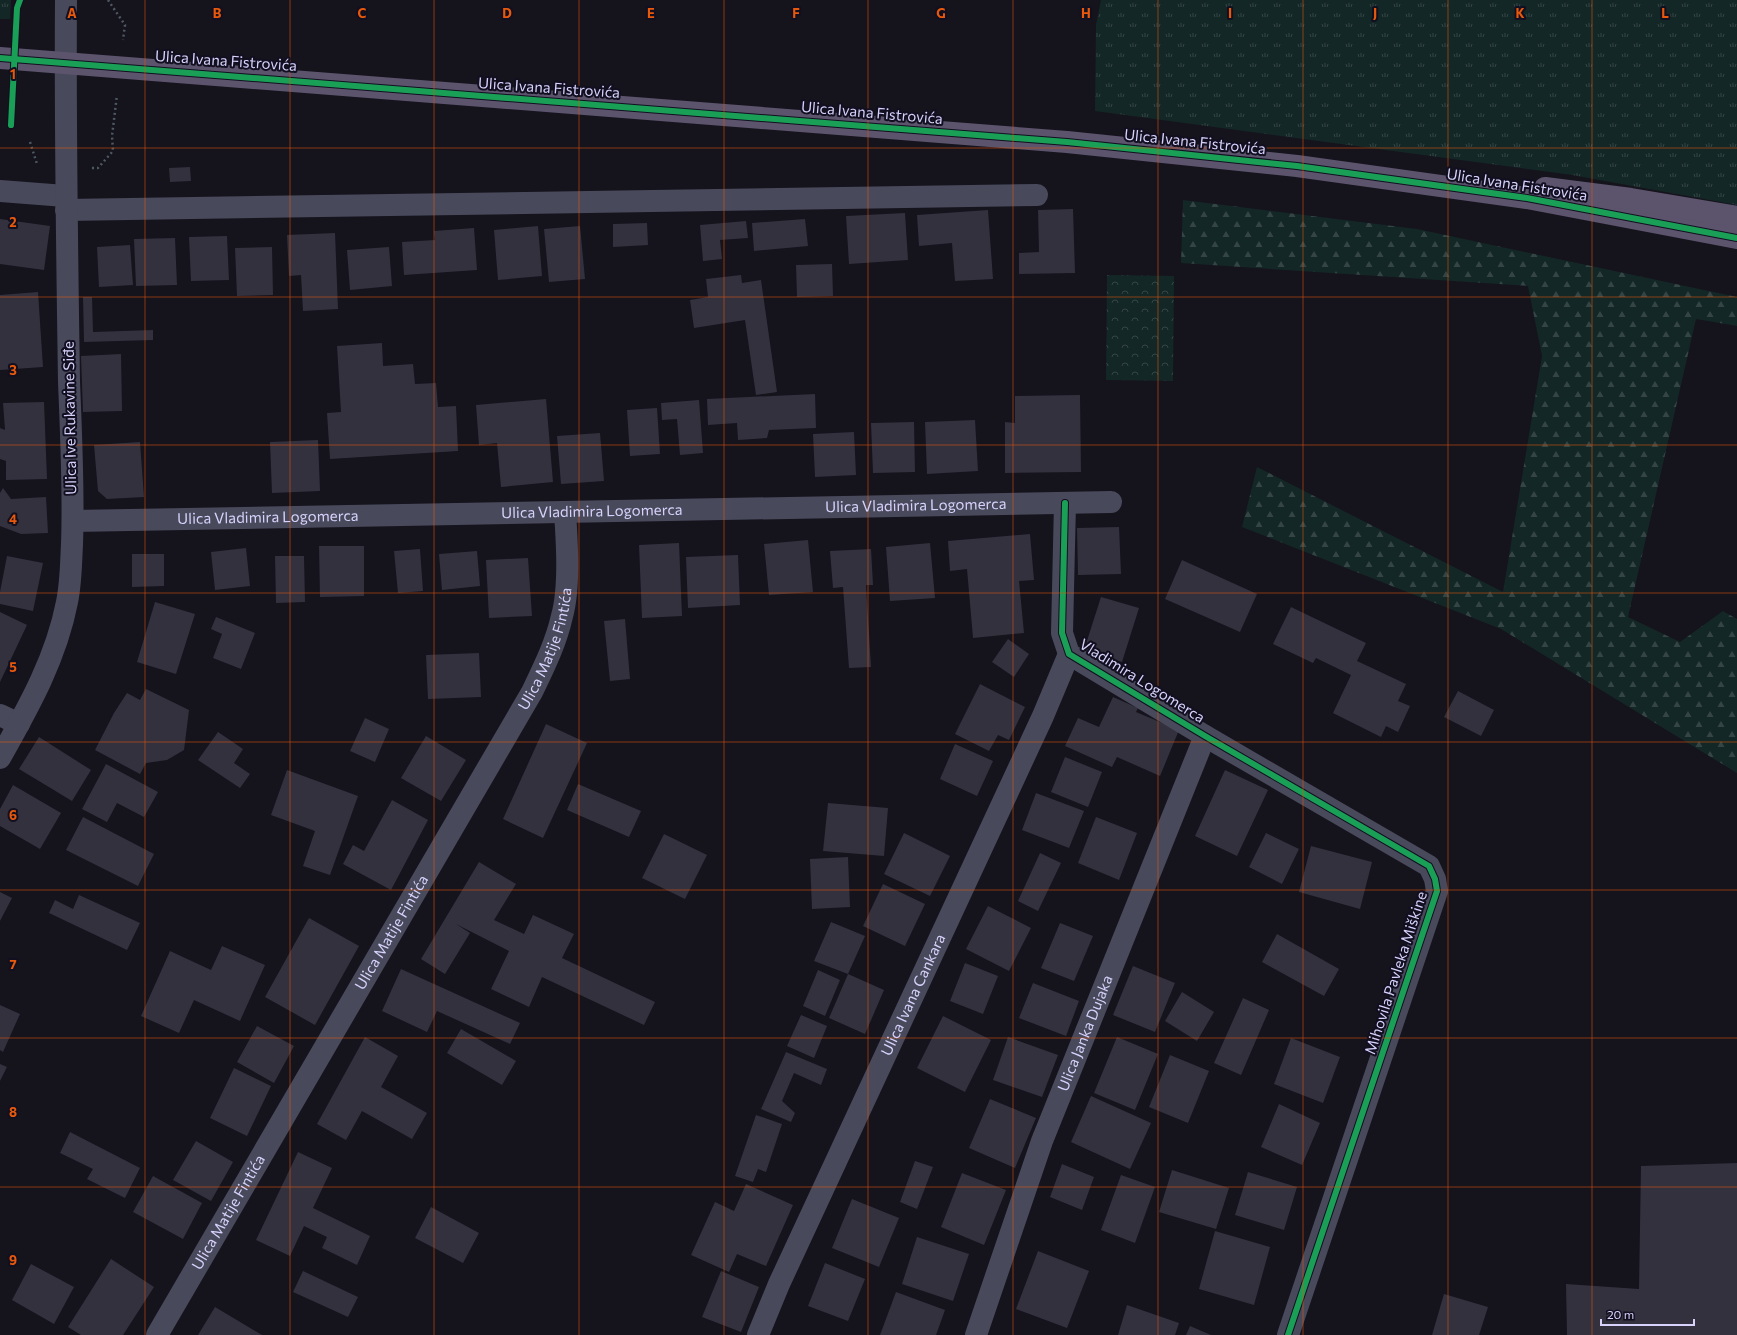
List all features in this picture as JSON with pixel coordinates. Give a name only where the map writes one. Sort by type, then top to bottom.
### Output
[{"type":"main road","name":"Ulica Ivana Fistrovića","points":[[0,58],[1067,142],[1290,165],[1527,198],[1737,238]]},
{"type":"main road","points":[[1354,174],[1389,167],[1630,199],[1737,217]]},
{"type":"street","name":"Ulica Ive Rukavine Siđe","points":[[0,758],[10,720],[50,663],[68,601],[73,521],[65,203],[66,0]]},
{"type":"street","points":[[0,191],[65,203],[1037,195]]},
{"type":"street","name":"Ulica Vladimira Logomerca","points":[[73,521],[1111,502]]},
{"type":"street","name":"Vladimira Logomerca","points":[[1065,503],[1062,633],[1069,654],[1205,736]]},
{"type":"street","name":"Ulica Matije Fintića","points":[[158,1335],[532,692],[555,640],[563,614],[568,542],[565,512]]},
{"type":"street","name":"Ulica Ivana Cankara","points":[[758,1335],[782,1277],[1043,716],[1069,654]]},
{"type":"street","name":"Ulica Janka Dujaka","points":[[976,1335],[1042,1141],[1205,736]]},
{"type":"street","name":"Mihovila Pavleka Miškine","points":[[1205,736],[1430,866],[1435,879],[1437,891],[1288,1335]]},
{"type":"path","points":[[108,0],[125,25]]},
{"type":"path","points":[[30,142],[37,165]]},
{"type":"green space","points":[[0,0],[11,0],[10,19],[0,19]]},
{"type":"green space","points":[[1101,0],[1737,0],[1737,205],[1572,175],[1095,111],[1096,25]]},
{"type":"green space","points":[[1183,200],[1417,229],[1737,297],[1737,326],[1696,319],[1628,617],[1680,642],[1723,611],[1737,619],[1737,773],[1501,629],[1242,527],[1257,467],[1503,592],[1542,356],[1528,286],[1181,263]]},
{"type":"green space","points":[[1107,275],[1174,276],[1173,381],[1106,380]]},
{"type":"building","points":[[190,167],[191,181],[170,182],[169,168]]},
{"type":"building","points":[[1073,209],[1075,273],[1019,274],[1019,253],[1039,252],[1038,210]]},
{"type":"building","points":[[988,210],[993,279],[955,281],[952,243],[919,246],[917,215]]},
{"type":"building","points":[[905,213],[908,260],[849,264],[846,216]]},
{"type":"building","points":[[0,219],[50,226],[44,270],[0,264]]},
{"type":"building","points":[[805,219],[808,246],[754,251],[752,223]]},
{"type":"building","points":[[746,221],[748,238],[720,240],[722,259],[703,261],[700,225]]},
{"type":"building","points":[[647,223],[648,245],[613,247],[613,224]]},
{"type":"building","points":[[538,226],[542,276],[498,280],[494,230]]},
{"type":"building","points":[[580,226],[585,279],[549,282],[544,229]]},
{"type":"building","points":[[474,228],[477,270],[404,275],[402,242],[435,240],[434,231]]},
{"type":"building","points":[[335,233],[338,309],[303,311],[301,275],[289,276],[287,235]]},
{"type":"building","points":[[227,236],[229,280],[191,281],[189,237]]},
{"type":"building","points":[[175,238],[177,285],[136,286],[134,239]]},
{"type":"building","points":[[130,245],[133,285],[99,287],[97,247]]},
{"type":"building","points":[[272,247],[273,295],[237,296],[235,248]]},
{"type":"building","points":[[389,247],[392,286],[350,290],[347,250]]},
{"type":"building","points":[[832,264],[833,296],[797,297],[796,265]]},
{"type":"building","points":[[741,275],[742,283],[761,280],[777,392],[756,395],[745,320],[694,328],[690,300],[708,297],[706,279]]},
{"type":"building","points":[[38,292],[43,367],[0,370],[0,295]]},
{"type":"building","points":[[83,297],[92,297],[93,332],[153,330],[153,340],[84,342]]},
{"type":"building","points":[[382,343],[383,366],[413,364],[415,384],[436,383],[438,407],[456,406],[458,451],[330,459],[327,413],[341,412],[337,346]]},
{"type":"building","points":[[121,354],[122,411],[83,412],[81,356]]},
{"type":"building","points":[[815,394],[816,428],[769,430],[767,438],[738,440],[737,423],[708,425],[707,399]]},
{"type":"building","points":[[1080,395],[1081,472],[1005,473],[1005,422],[1015,423],[1015,396]]},
{"type":"building","points":[[546,399],[553,482],[501,487],[497,443],[479,445],[476,405]]},
{"type":"building","points":[[699,400],[703,453],[680,455],[677,419],[662,420],[661,403]]},
{"type":"building","points":[[44,402],[47,479],[6,480],[6,461],[0,459],[0,428],[5,430],[3,403]]},
{"type":"building","points":[[657,408],[660,454],[630,456],[627,410]]},
{"type":"building","points":[[975,420],[978,471],[927,474],[925,422]]},
{"type":"building","points":[[914,422],[915,472],[873,473],[871,423]]},
{"type":"building","points":[[854,432],[856,475],[815,477],[813,434]]},
{"type":"building","points":[[600,433],[604,481],[561,484],[557,436]]},
{"type":"building","points":[[318,440],[320,491],[272,493],[270,442]]},
{"type":"building","points":[[140,442],[144,497],[107,499],[98,491],[94,445]]},
{"type":"building","points":[[3,488],[11,499],[46,497],[48,533],[21,534],[0,526],[0,493]]},
{"type":"building","points":[[1119,527],[1121,574],[1078,575],[1077,528]]},
{"type":"building","points":[[1030,534],[1034,580],[1019,581],[1024,633],[973,638],[967,569],[950,571],[948,541]]},
{"type":"building","points":[[808,540],[813,592],[769,595],[764,544]]},
{"type":"building","points":[[679,543],[682,616],[642,618],[639,545]]},
{"type":"building","points":[[930,543],[935,598],[890,601],[886,547]]},
{"type":"building","points":[[319,546],[364,546],[364,596],[320,597]]},
{"type":"building","points":[[246,548],[250,586],[215,590],[211,552]]},
{"type":"building","points":[[420,549],[423,591],[398,593],[394,551]]},
{"type":"building","points":[[871,549],[873,585],[866,585],[871,667],[849,668],[843,587],[833,588],[830,551]]},
{"type":"building","points":[[477,551],[480,586],[442,590],[439,554]]},
{"type":"building","points":[[132,554],[164,554],[164,586],[132,587]]},
{"type":"building","points":[[738,555],[740,605],[688,608],[686,557]]},
{"type":"building","points":[[7,556],[43,563],[33,611],[0,604],[0,592]]},
{"type":"building","points":[[275,556],[304,556],[305,602],[276,603]]},
{"type":"building","points":[[528,558],[532,616],[489,618],[486,560]]},
{"type":"building","points":[[1182,560],[1257,594],[1240,632],[1165,599]]},
{"type":"building","points":[[1101,597],[1139,608],[1122,662],[1084,650]]},
{"type":"building","points":[[155,602],[195,614],[176,674],[137,662]]},
{"type":"building","points":[[1291,607],[1366,643],[1357,661],[1406,684],[1398,701],[1410,706],[1398,732],[1386,726],[1381,737],[1333,713],[1351,675],[1316,658],[1313,663],[1273,644]]},
{"type":"building","points":[[0,612],[27,625],[0,682]]},
{"type":"building","points":[[216,617],[255,633],[241,669],[213,658],[222,634],[211,629]]},
{"type":"building","points":[[625,619],[630,679],[610,681],[604,621]]},
{"type":"building","points":[[1008,639],[1029,654],[1014,677],[992,662]]},
{"type":"building","points":[[479,653],[481,697],[428,699],[426,655]]},
{"type":"building","points":[[980,684],[1025,707],[1009,740],[998,735],[989,751],[955,734]]},
{"type":"building","points":[[146,689],[189,710],[184,750],[167,760],[146,763],[140,774],[95,750],[114,713],[127,693],[140,700]]},
{"type":"building","points":[[1458,691],[1494,710],[1481,736],[1444,717]]},
{"type":"building","points":[[1113,697],[1138,708],[1136,712],[1179,730],[1160,776],[1117,757],[1112,767],[1065,746],[1078,718],[1099,727]]},
{"type":"building","points":[[365,718],[389,729],[375,762],[350,751]]},
{"type":"building","points":[[546,724],[587,743],[543,838],[503,819]]},
{"type":"building","points":[[218,732],[243,749],[234,763],[250,774],[240,788],[198,760]]},
{"type":"building","points":[[426,736],[466,760],[441,801],[401,778]]},
{"type":"building","points":[[39,737],[91,770],[72,801],[19,769]]},
{"type":"building","points":[[955,744],[993,761],[977,796],[940,779]]},
{"type":"building","points":[[1065,757],[1102,772],[1088,807],[1051,792]]},
{"type":"building","points":[[106,764],[158,792],[144,817],[117,803],[107,822],[82,809]]},
{"type":"building","points":[[287,770],[358,796],[330,875],[303,866],[315,831],[271,815]]},
{"type":"building","points":[[1225,770],[1268,790],[1237,856],[1195,836]]},
{"type":"building","points":[[578,784],[641,811],[629,837],[567,810]]},
{"type":"building","points":[[13,785],[61,813],[40,849],[0,826],[0,809]]},
{"type":"building","points":[[1036,793],[1084,811],[1069,848],[1022,830]]},
{"type":"building","points":[[392,800],[428,820],[391,890],[343,864],[353,845],[364,851]]},
{"type":"building","points":[[828,803],[888,808],[884,856],[823,851]]},
{"type":"building","points":[[83,817],[154,854],[138,886],[66,850]]},
{"type":"building","points":[[1096,817],[1137,833],[1119,880],[1078,863]]},
{"type":"building","points":[[904,833],[950,856],[930,896],[884,874]]},
{"type":"building","points":[[1266,833],[1299,849],[1282,884],[1249,867]]},
{"type":"building","points":[[664,834],[707,855],[685,899],[642,878]]},
{"type":"building","points":[[1311,846],[1372,862],[1360,909],[1299,892]]},
{"type":"building","points":[[1040,853],[1061,863],[1038,911],[1018,901]]},
{"type":"building","points":[[848,857],[850,907],[812,909],[810,859]]},
{"type":"building","points":[[479,862],[516,884],[494,920],[524,934],[533,915],[574,934],[562,958],[655,1002],[644,1025],[542,977],[529,1007],[491,989],[509,951],[456,924],[470,933],[445,974],[421,959]]},
{"type":"building","points":[[883,884],[925,904],[905,946],[863,926]]},
{"type":"building","points":[[0,892],[12,898],[0,921]]},
{"type":"building","points":[[79,895],[140,923],[127,950],[49,913],[55,900],[73,909]]},
{"type":"building","points":[[988,906],[1031,928],[1009,971],[966,949]]},
{"type":"building","points":[[309,918],[359,946],[315,1025],[265,997]]},
{"type":"building","points":[[831,922],[865,936],[848,974],[814,961]]},
{"type":"building","points":[[1060,923],[1093,936],[1074,981],[1041,968]]},
{"type":"building","points":[[1277,934],[1339,969],[1324,996],[1262,962]]},
{"type":"building","points":[[222,946],[265,965],[240,1021],[194,1000],[179,1033],[141,1016],[170,951],[211,970]]},
{"type":"building","points":[[965,963],[998,976],[983,1014],[950,1001]]},
{"type":"building","points":[[1133,966],[1175,983],[1155,1032],[1113,1015]]},
{"type":"building","points":[[401,969],[520,1023],[510,1044],[437,1011],[427,1032],[382,1011]]},
{"type":"building","points":[[818,970],[840,980],[825,1016],[803,1006]]},
{"type":"building","points":[[848,974],[884,990],[865,1034],[829,1018]]},
{"type":"building","points":[[1033,983],[1079,1001],[1066,1036],[1019,1018]]},
{"type":"building","points":[[1182,992],[1214,1012],[1197,1041],[1165,1021]]},
{"type":"building","points":[[1243,998],[1269,1010],[1241,1075],[1214,1063]]},
{"type":"building","points":[[0,1005],[20,1014],[3,1052],[0,1050]]},
{"type":"building","points":[[801,1015],[827,1026],[814,1058],[787,1046]]},
{"type":"building","points":[[943,1016],[991,1040],[965,1092],[917,1068]]},
{"type":"building","points":[[257,1026],[294,1046],[274,1083],[237,1062]]},
{"type":"building","points":[[461,1029],[516,1061],[502,1085],[447,1053]]},
{"type":"building","points":[[365,1037],[398,1056],[381,1087],[427,1113],[412,1139],[362,1111],[346,1140],[317,1124]]},
{"type":"building","points":[[1008,1037],[1058,1055],[1042,1097],[993,1080]]},
{"type":"building","points":[[1117,1037],[1158,1054],[1135,1110],[1094,1093]]},
{"type":"building","points":[[1291,1038],[1340,1057],[1323,1103],[1274,1084]]},
{"type":"building","points":[[786,1052],[827,1069],[821,1085],[794,1073],[782,1101],[795,1113],[791,1122],[761,1109]]},
{"type":"building","points":[[1170,1055],[1209,1071],[1188,1123],[1149,1107]]},
{"type":"building","points":[[0,1064],[7,1067],[0,1081]]},
{"type":"building","points":[[234,1068],[271,1086],[247,1136],[210,1118]]},
{"type":"building","points":[[1091,1096],[1151,1123],[1130,1169],[1071,1142]]},
{"type":"building","points":[[990,1099],[1036,1118],[1015,1168],[969,1148]]},
{"type":"building","points":[[1279,1104],[1320,1123],[1302,1165],[1261,1147]]},
{"type":"building","points":[[756,1115],[782,1124],[766,1172],[758,1169],[753,1182],[735,1176]]},
{"type":"building","points":[[70,1132],[140,1168],[125,1198],[87,1179],[93,1169],[60,1153]]},
{"type":"building","points":[[196,1141],[233,1162],[211,1201],[173,1180]]},
{"type":"building","points":[[298,1152],[332,1168],[313,1208],[370,1236],[357,1265],[322,1248],[327,1237],[304,1226],[290,1256],[256,1240]]},
{"type":"building","points":[[915,1161],[933,1167],[917,1209],[900,1202]]},
{"type":"building","points":[[1737,1163],[1737,1335],[1567,1335],[1566,1284],[1639,1289],[1641,1166]]},
{"type":"building","points":[[1062,1164],[1094,1177],[1082,1210],[1050,1197]]},
{"type":"building","points":[[1172,1170],[1229,1188],[1216,1229],[1159,1212]]},
{"type":"building","points":[[1248,1172],[1297,1187],[1284,1230],[1235,1215]]},
{"type":"building","points":[[962,1173],[1006,1190],[984,1245],[941,1227]]},
{"type":"building","points":[[1121,1175],[1155,1187],[1135,1243],[1101,1230]]},
{"type":"building","points":[[153,1176],[202,1203],[183,1239],[133,1212]]},
{"type":"building","points":[[746,1184],[793,1205],[766,1266],[737,1254],[729,1272],[691,1255],[715,1202],[734,1211]]},
{"type":"building","points":[[852,1199],[899,1218],[879,1267],[832,1248]]},
{"type":"building","points":[[431,1207],[479,1233],[463,1263],[415,1238]]},
{"type":"building","points":[[1215,1231],[1270,1247],[1254,1305],[1199,1289]]},
{"type":"building","points":[[917,1237],[969,1254],[953,1301],[902,1284]]},
{"type":"building","points":[[1038,1251],[1089,1271],[1067,1328],[1016,1309]]},
{"type":"building","points":[[111,1259],[154,1287],[123,1335],[81,1335],[68,1327]]},
{"type":"building","points":[[825,1263],[865,1279],[848,1321],[808,1306]]},
{"type":"building","points":[[31,1264],[74,1287],[54,1324],[12,1300]]},
{"type":"building","points":[[303,1271],[358,1297],[348,1317],[293,1292]]},
{"type":"building","points":[[721,1271],[759,1287],[741,1332],[702,1317]]},
{"type":"building","points":[[896,1292],[945,1310],[936,1335],[880,1335]]},
{"type":"building","points":[[1444,1294],[1488,1307],[1479,1335],[1432,1335]]},
{"type":"building","points":[[1127,1305],[1179,1323],[1175,1335],[1118,1335]]},
{"type":"building","points":[[215,1307],[262,1335],[198,1335]]},
{"type":"building","points":[[1190,1326],[1211,1335],[1186,1335]]},
{"type":"cycle path","points":[[11,125],[17,8],[20,0]]},
{"type":"cycle path","points":[[0,58],[1067,142],[1297,166],[1527,198],[1737,238]]},
{"type":"cycle path","points":[[1065,503],[1062,633],[1069,654],[1205,736],[1429,866],[1435,879],[1437,891],[1288,1335]]}]
